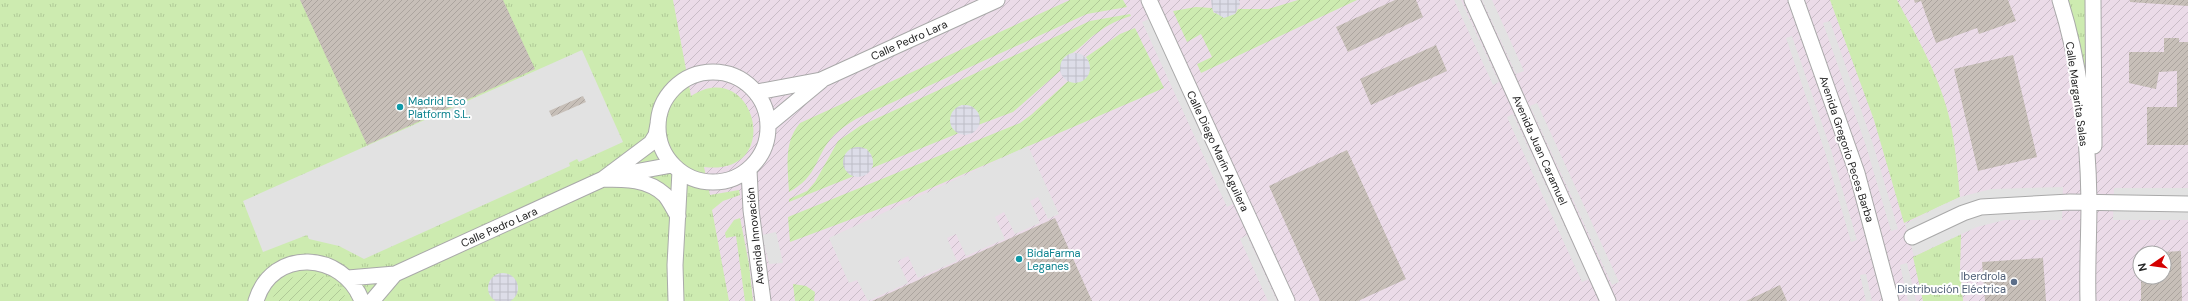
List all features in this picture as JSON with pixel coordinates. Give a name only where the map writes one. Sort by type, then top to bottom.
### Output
[{"type":"street","name":"Calle Pedro Lara","points":[[757,92],[821,80],[996,0]]},
{"type":"street","name":"Calle Diego Marín Aguilera","points":[[1149,0],[1287,301]]},
{"type":"street","name":"Avenida Juan Caramuel","points":[[1472,0],[1608,301]]},
{"type":"street","name":"Avenida Gregorio Peces Barba","points":[[1796,0],[1857,173],[1891,301]]},
{"type":"street","name":"Calle Margarita Salas","points":[[2060,0],[2074,59],[2082,116],[2088,196],[2088,301]]},
{"type":"street","name":"Calle Margarita Salas","points":[[2088,196],[2094,152],[2093,0]]},
{"type":"street","points":[[706,72],[728,73],[748,84],[757,92],[765,107],[769,124],[767,141],[760,157],[749,170],[738,177],[714,183],[690,178],[676,168],[661,146],[658,124],[663,103],[676,85],[696,74],[706,72]]},
{"type":"street","name":"Calle Pedro Lara","points":[[769,124],[821,80]]},
{"type":"street","name":"Calle Pedro Lara","points":[[348,278],[395,274],[603,179],[651,143],[658,124]]},
{"type":"street","name":"Calle Pedro Lara","points":[[603,179],[676,168]]},
{"type":"street","points":[[676,168],[678,216],[675,265],[676,301]]},
{"type":"street","name":"Avenida Innovación","points":[[749,170],[751,210],[763,301]]},
{"type":"street","points":[[603,179],[631,179],[652,186],[665,196],[678,216]]},
{"type":"street","points":[[1912,237],[1963,213],[1980,207],[2088,196],[2188,204]]},
{"type":"street","points":[[256,301],[258,292],[270,277],[285,267],[301,262],[318,262],[334,268],[348,278],[358,291],[362,301]]},
{"type":"street","name":"Calle Pedro Lara","points":[[372,301],[395,274]]},
{"type":"shaded area","points":[[0,0],[2188,0],[2188,301],[38,301]]},
{"type":"shaded area","points":[[1211,0],[1239,0],[1240,4],[1235,14],[1224,18],[1214,12]]},
{"type":"shaded area","points":[[1454,0],[1461,0],[1499,82],[1493,85]]},
{"type":"shaded area","points":[[1482,0],[1492,0],[1524,71],[1516,74]]},
{"type":"shaded area","points":[[1149,19],[1233,204],[1227,207],[1142,22]]},
{"type":"shaded area","points":[[1830,21],[1873,144],[1898,229],[1891,231],[1866,146],[1823,23]]},
{"type":"shaded area","points":[[1792,36],[1831,150],[1857,240],[1851,242],[1825,152],[1786,38]]},
{"type":"shaded area","points":[[582,50],[623,142],[579,162],[577,159],[569,163],[570,166],[364,259],[339,246],[309,239],[307,235],[263,252],[243,201]]},
{"type":"shaded area","points":[[1075,53],[1081,54],[1089,62],[1089,74],[1081,82],[1075,83],[1069,82],[1061,74],[1060,68],[1061,62],[1069,54]]},
{"type":"shaded area","points":[[1537,103],[1619,282],[1612,285],[1530,106]]},
{"type":"shaded area","points":[[965,105],[975,110],[980,120],[975,130],[965,135],[955,130],[950,120],[955,110]]},
{"type":"shaded area","points":[[1513,114],[1589,279],[1582,282],[1507,117]]},
{"type":"shaded area","points":[[1028,146],[1059,214],[1048,219],[1038,197],[1030,201],[1040,223],[1015,234],[1004,212],[995,217],[1005,239],[966,256],[956,234],[947,238],[957,261],[918,278],[908,256],[898,261],[908,283],[868,301],[857,280],[849,283],[829,238]]},
{"type":"shaded area","points":[[858,147],[869,151],[873,162],[869,173],[858,177],[847,173],[843,162],[847,151]]},
{"type":"shaded area","points":[[2063,187],[2062,220],[2005,220],[1977,227],[1914,256],[1905,224],[1938,207],[1960,197],[1991,189]]},
{"type":"shaded area","points":[[2114,188],[2188,188],[2188,220],[2113,220]]},
{"type":"shaded area","points":[[776,232],[783,263],[769,264],[762,235]]},
{"type":"shaded area","points":[[1247,235],[1277,301],[1268,301],[1240,239]]},
{"type":"shaded area","points":[[1907,263],[1916,301],[1908,301],[1900,265]]},
{"type":"shaded area","points":[[503,273],[509,274],[517,282],[517,294],[509,302],[503,303],[497,302],[489,294],[488,288],[489,282],[497,274]]},
{"type":"shaded area","points":[[1866,274],[1872,301],[1866,301],[1860,275]]},
{"type":"green space","points":[[0,0],[673,0],[691,96],[713,88],[732,91],[745,103],[752,120],[753,138],[746,154],[730,165],[704,167],[710,195],[739,190],[740,195],[723,201],[712,210],[729,301],[0,301]]},
{"type":"green space","points":[[1070,0],[1123,0],[1127,7],[1087,14],[856,119],[834,135],[811,173],[799,186],[789,192],[789,147],[791,139],[800,123]]},
{"type":"green space","points":[[1298,0],[1357,0],[1201,73],[1197,64],[1212,57],[1201,34],[1187,42],[1173,11],[1196,7],[1212,8],[1214,13],[1235,14],[1238,9],[1268,9]]},
{"type":"green space","points":[[1830,0],[1897,0],[1925,53],[1937,80],[1947,109],[1952,130],[1960,197],[1904,223],[1874,120]]},
{"type":"green space","points":[[2068,0],[2086,0],[2086,86]]},
{"type":"green space","points":[[1130,14],[1131,16],[1117,21],[1094,35],[1076,51],[1070,54],[1060,68],[1061,70],[1013,112],[978,125],[979,122],[972,107],[961,105],[957,132],[959,133],[872,168],[873,165],[867,149],[856,147],[849,174],[854,176],[789,202],[789,199],[807,191],[815,182],[838,141],[860,126],[1090,21]]},
{"type":"green space","points":[[1135,28],[1164,88],[903,200],[790,242],[788,217],[1020,123],[1031,115],[1089,62],[1086,57],[1120,34]]},
{"type":"green space","points":[[740,218],[749,264],[753,301],[745,301],[736,236],[726,238],[725,233],[734,220]]},
{"type":"green space","points":[[1961,234],[1960,268],[1963,301],[1923,301],[1913,257]]},
{"type":"green space","points":[[303,273],[310,273],[324,277],[335,283],[344,294],[347,301],[272,301],[280,286],[293,277]]},
{"type":"green space","points":[[793,284],[806,286],[815,292],[814,301],[795,301]]},
{"type":"building","name":"Madrid Eco Platform S.L.","points":[[300,0],[503,0],[535,69],[367,145]]},
{"type":"building","points":[[1395,0],[1416,0],[1423,17],[1348,52],[1336,27]]},
{"type":"building","points":[[1914,0],[2008,0],[2016,21],[1979,34],[1977,28],[1936,43],[1921,1],[1915,3]]},
{"type":"building","points":[[2130,0],[2188,0],[2188,6],[2130,2]]},
{"type":"building","points":[[2164,38],[2179,38],[2179,42],[2188,42],[2188,145],[2147,145],[2147,107],[2177,107],[2177,71],[2159,72],[2156,89],[2129,83],[2129,52],[2164,52]]},
{"type":"building","points":[[1436,45],[1447,71],[1371,105],[1360,79]]},
{"type":"building","points":[[2013,55],[2037,157],[1978,171],[1954,69]]},
{"type":"building","points":[[583,96],[586,102],[552,117],[549,111]]},
{"type":"building","points":[[1347,150],[1406,279],[1358,301],[1320,301],[1269,186]]},
{"type":"building","name":"BidaFarma Leganes","points":[[1055,218],[1092,301],[872,301]]},
{"type":"building","points":[[2181,251],[2182,301],[2141,301],[2141,285],[2172,285],[2172,252]]},
{"type":"building","name":"Iberdrola Distribución Eléctrica","points":[[2043,258],[2046,301],[1985,301],[1982,262]]},
{"type":"building","points":[[1780,285],[1787,301],[1746,301]]},
{"type":"place","name":"Madrid Eco Platform S.L.","points":[[400,107]]},
{"type":"place","name":"BidaFarma Leganes","points":[[1019,259]]},
{"type":"place","name":"Iberdrola Distribución Eléctrica","points":[[2014,282]]}]
